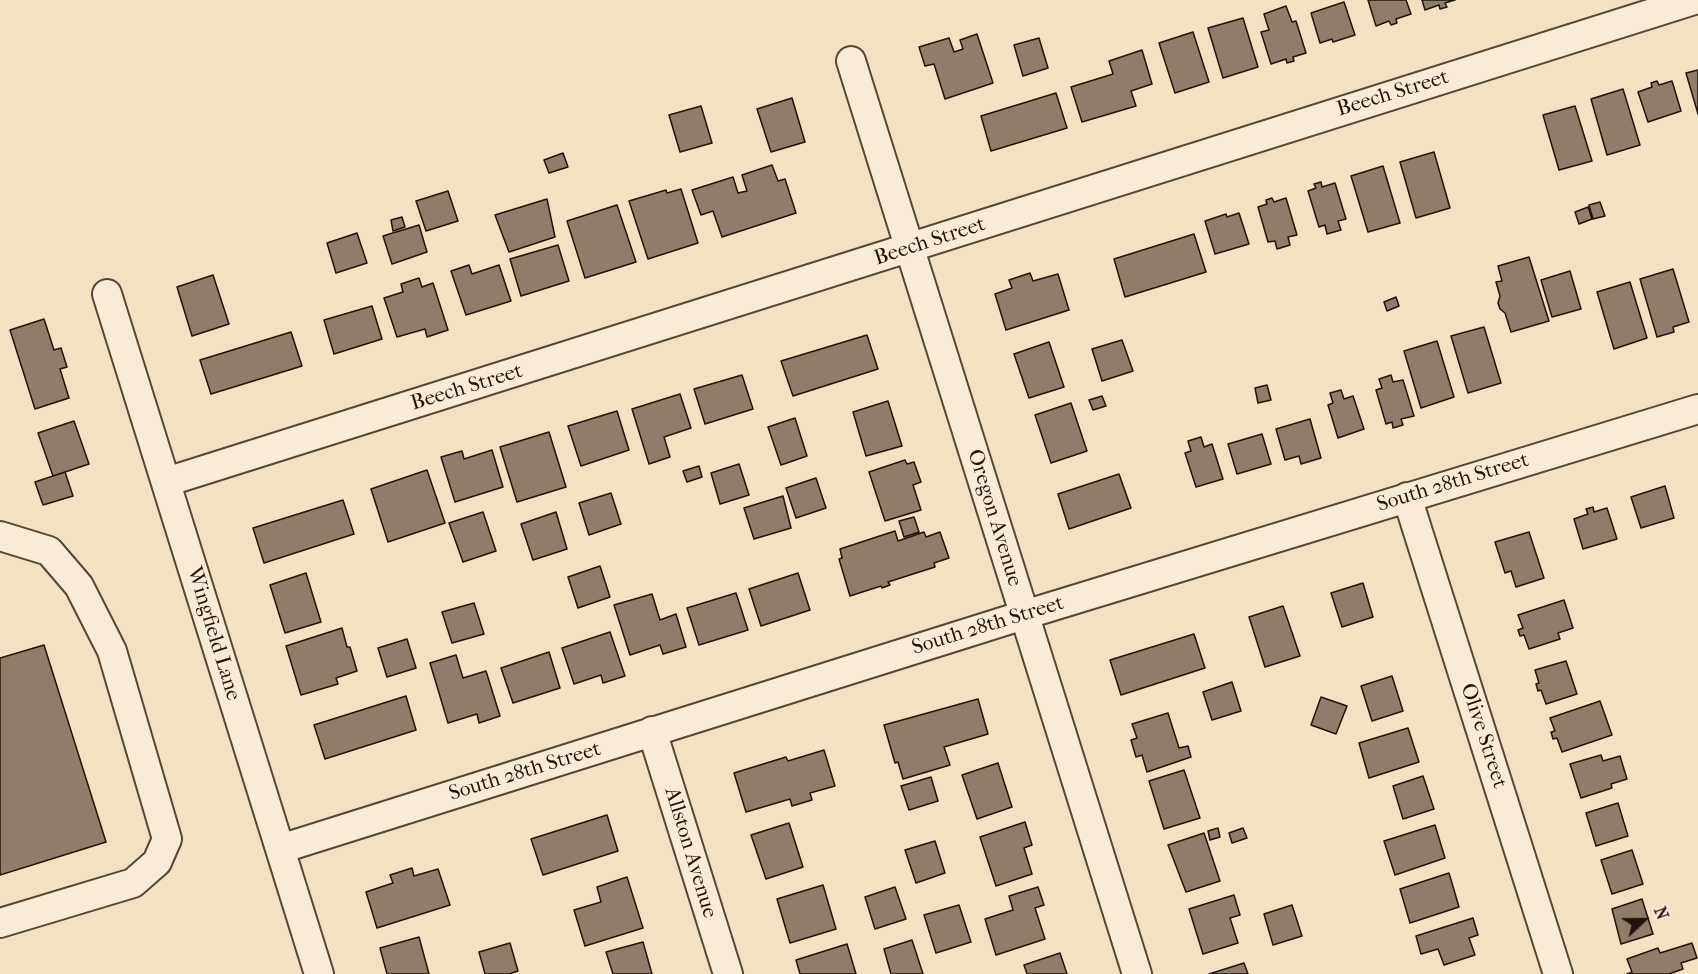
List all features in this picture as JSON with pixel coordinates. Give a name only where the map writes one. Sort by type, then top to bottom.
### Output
[{"type":"street","name":"Beech Street","points":[[166,482],[1694,0]]},
{"type":"street","name":"Oregon Avenue","points":[[851,61],[1137,974]]},
{"type":"street","name":"Wingfield Lane","points":[[106,294],[319,974]]},
{"type":"street","name":"South 28th Street","points":[[280,849],[1024,615],[1698,409]]},
{"type":"street","name":"Olive Street","points":[[1407,497],[1558,974]]},
{"type":"street","points":[[0,536],[49,551],[79,586],[112,651],[167,839],[157,862],[133,883],[0,924]]},
{"type":"street","name":"Allston Avenue","points":[[652,731],[728,974]]},
{"type":"building","points":[[1368,0],[1406,0],[1411,14],[1396,19],[1397,23],[1391,25],[1389,21],[1376,26]]},
{"type":"building","points":[[1422,0],[1455,0],[1445,3],[1447,7],[1440,9],[1439,5],[1425,10]]},
{"type":"building","points":[[1344,2],[1355,35],[1333,42],[1332,39],[1320,43],[1311,13]]},
{"type":"building","points":[[1286,6],[1292,22],[1296,21],[1306,53],[1293,57],[1294,61],[1287,63],[1286,59],[1271,64],[1261,32],[1269,30],[1264,14]]},
{"type":"building","points":[[1243,18],[1258,67],[1223,78],[1208,28]]},
{"type":"building","points":[[1193,32],[1209,82],[1175,93],[1159,43]]},
{"type":"building","points":[[977,34],[993,83],[945,99],[934,64],[925,66],[919,47],[949,38],[954,52],[963,49],[960,40]]},
{"type":"building","points":[[1039,38],[1048,68],[1023,76],[1014,45]]},
{"type":"building","points":[[1142,50],[1152,84],[1131,91],[1136,106],[1082,122],[1071,87],[1113,74],[1109,61]]},
{"type":"building","points":[[1698,70],[1698,114],[1686,73]]},
{"type":"building","points":[[1657,81],[1659,85],[1672,81],[1681,111],[1648,122],[1638,92],[1652,87],[1651,83]]},
{"type":"building","points":[[1623,89],[1640,145],[1607,155],[1591,99]]},
{"type":"building","points":[[1056,93],[1067,128],[991,151],[981,116]]},
{"type":"building","points":[[792,98],[805,142],[771,152],[757,109]]},
{"type":"building","points":[[701,106],[712,143],[680,152],[669,115]]},
{"type":"building","points":[[1575,106],[1592,161],[1559,170],[1543,115]]},
{"type":"building","points":[[1434,152],[1450,208],[1416,218],[1400,162]]},
{"type":"building","points":[[563,153],[568,167],[549,173],[544,160]]},
{"type":"building","points":[[772,165],[778,181],[785,179],[796,213],[722,237],[713,211],[701,215],[692,190],[733,177],[738,193],[747,191],[742,175]]},
{"type":"building","points":[[1383,166],[1400,223],[1368,232],[1351,176]]},
{"type":"building","points":[[1321,182],[1322,187],[1335,183],[1346,219],[1338,221],[1341,230],[1327,234],[1325,225],[1319,227],[1308,191],[1316,188],[1314,184]]},
{"type":"building","points":[[681,189],[698,243],[648,259],[629,201],[666,190],[667,193]]},
{"type":"building","points":[[448,191],[458,221],[426,231],[416,201]]},
{"type":"building","points":[[1272,198],[1274,202],[1286,198],[1297,235],[1288,237],[1290,245],[1277,249],[1275,241],[1268,242],[1258,207],[1267,204],[1266,200]]},
{"type":"building","points":[[547,199],[555,237],[509,252],[495,215]]},
{"type":"building","points":[[1600,202],[1605,216],[1593,219],[1589,205]]},
{"type":"building","points":[[617,205],[636,262],[585,278],[567,221]]},
{"type":"building","points":[[1588,207],[1592,219],[1579,224],[1575,212]]},
{"type":"building","points":[[1239,213],[1249,244],[1215,254],[1205,221],[1226,214],[1227,217]]},
{"type":"building","points":[[402,217],[405,227],[393,231],[391,220]]},
{"type":"building","points":[[419,225],[427,252],[392,264],[383,236]]},
{"type":"building","points":[[357,233],[367,263],[336,273],[327,243]]},
{"type":"building","points":[[1194,234],[1206,272],[1125,297],[1114,259]]},
{"type":"building","points":[[558,245],[569,281],[521,296],[510,259]]},
{"type":"building","points":[[1529,257],[1549,321],[1511,332],[1505,313],[1500,309],[1498,303],[1500,296],[1496,282],[1502,281],[1498,266]]},
{"type":"building","points":[[469,265],[472,274],[499,265],[511,301],[466,315],[451,271]]},
{"type":"building","points":[[1673,269],[1689,322],[1673,327],[1674,332],[1657,337],[1640,279]]},
{"type":"building","points":[[1570,271],[1581,309],[1552,317],[1541,280]]},
{"type":"building","points":[[1030,273],[1033,281],[1058,274],[1069,310],[1006,330],[995,294],[1012,288],[1009,280]]},
{"type":"building","points":[[213,275],[229,324],[192,336],[177,287]]},
{"type":"building","points":[[419,278],[422,287],[433,283],[448,330],[427,337],[425,329],[397,337],[384,298],[403,292],[401,284]]},
{"type":"building","points":[[1630,282],[1647,338],[1614,349],[1597,292]]},
{"type":"building","points":[[1396,297],[1399,306],[1387,311],[1384,302]]},
{"type":"building","points":[[372,306],[382,339],[334,354],[324,320]]},
{"type":"building","points":[[44,319],[54,350],[61,348],[67,367],[60,369],[69,398],[35,409],[10,330]]},
{"type":"building","points":[[1484,327],[1501,383],[1468,393],[1451,336]]},
{"type":"building","points":[[291,332],[302,366],[211,394],[200,360]]},
{"type":"building","points":[[867,335],[878,369],[793,396],[781,361]]},
{"type":"building","points":[[1122,340],[1133,371],[1102,381],[1092,349]]},
{"type":"building","points":[[1437,341],[1454,397],[1421,408],[1404,351]]},
{"type":"building","points":[[1049,342],[1064,387],[1029,398],[1014,354]]},
{"type":"building","points":[[742,375],[753,409],[705,424],[694,389]]},
{"type":"building","points":[[1391,375],[1393,382],[1403,380],[1414,416],[1401,419],[1403,425],[1393,428],[1392,422],[1386,424],[1376,390],[1382,388],[1379,379]]},
{"type":"building","points":[[1267,385],[1271,400],[1258,403],[1255,388]]},
{"type":"building","points":[[1341,390],[1344,399],[1353,396],[1364,429],[1338,438],[1328,405],[1333,403],[1330,393]]},
{"type":"building","points":[[680,394],[691,428],[664,437],[670,457],[649,464],[632,409]]},
{"type":"building","points":[[1102,396],[1106,406],[1093,410],[1089,400]]},
{"type":"building","points":[[888,401],[902,446],[866,456],[853,412]]},
{"type":"building","points":[[1071,403],[1087,451],[1051,463],[1035,415]]},
{"type":"building","points":[[617,411],[629,450],[581,466],[568,426]]},
{"type":"building","points":[[795,418],[807,456],[781,465],[768,427]]},
{"type":"building","points":[[1310,419],[1321,458],[1301,464],[1299,456],[1285,460],[1276,429]]},
{"type":"building","points":[[74,421],[89,464],[53,476],[38,433]]},
{"type":"building","points":[[549,432],[566,487],[517,502],[500,447]]},
{"type":"building","points":[[1262,434],[1271,464],[1237,474],[1228,444]]},
{"type":"building","points":[[1201,437],[1204,447],[1212,444],[1223,479],[1196,487],[1185,453],[1191,451],[1188,441]]},
{"type":"building","points":[[492,450],[503,487],[455,502],[441,457],[462,451],[464,459]]},
{"type":"building","points":[[905,460],[907,464],[914,462],[921,482],[913,485],[921,510],[885,521],[869,472]]},
{"type":"building","points":[[739,464],[749,495],[720,504],[711,473]]},
{"type":"building","points":[[699,466],[702,477],[687,482],[683,471]]},
{"type":"building","points":[[427,470],[445,523],[388,542],[371,489]]},
{"type":"building","points":[[65,472],[73,496],[43,505],[35,482]]},
{"type":"building","points":[[1119,474],[1131,508],[1069,529],[1058,494]]},
{"type":"building","points":[[816,478],[826,508],[796,518],[786,488]]},
{"type":"building","points":[[1665,486],[1674,518],[1641,528],[1631,497]]},
{"type":"building","points":[[611,493],[621,524],[589,535],[579,503]]},
{"type":"building","points":[[783,496],[791,528],[754,539],[744,508]]},
{"type":"building","points":[[343,500],[354,534],[264,563],[253,528]]},
{"type":"building","points":[[1593,507],[1594,512],[1607,508],[1617,539],[1583,549],[1574,519],[1588,514],[1586,509]]},
{"type":"building","points":[[483,512],[496,551],[463,562],[449,523]]},
{"type":"building","points":[[556,512],[567,549],[533,560],[521,524]]},
{"type":"building","points":[[914,517],[919,532],[904,537],[899,521]]},
{"type":"building","points":[[895,531],[898,541],[924,532],[926,537],[940,532],[949,558],[934,563],[935,567],[888,582],[890,585],[850,596],[839,559],[842,558],[840,549]]},
{"type":"building","points":[[1529,532],[1544,578],[1516,587],[1511,571],[1505,573],[1495,542]]},
{"type":"building","points":[[600,566],[610,597],[578,608],[568,577]]},
{"type":"building","points":[[306,573],[321,622],[285,633],[270,585]]},
{"type":"building","points":[[798,573],[810,610],[761,626],[749,589]]},
{"type":"building","points":[[1363,583],[1373,617],[1342,627],[1331,593]]},
{"type":"building","points":[[736,593],[748,630],[699,645],[687,608]]},
{"type":"building","points":[[652,594],[660,620],[676,614],[686,647],[663,654],[660,645],[630,655],[614,605]]},
{"type":"building","points":[[1564,600],[1573,628],[1558,633],[1560,639],[1529,649],[1524,635],[1520,636],[1518,630],[1523,628],[1518,615]]},
{"type":"building","points":[[474,603],[484,634],[452,643],[442,612]]},
{"type":"building","points":[[1283,606],[1300,656],[1265,667],[1249,617]]},
{"type":"building","points":[[342,628],[357,671],[336,678],[338,684],[301,695],[286,646]]},
{"type":"building","points":[[610,632],[625,676],[603,683],[601,675],[574,684],[562,648]]},
{"type":"building","points":[[1194,634],[1205,668],[1121,695],[1110,660]]},
{"type":"building","points":[[407,639],[416,668],[387,677],[378,648]]},
{"type":"building","points":[[44,645],[106,842],[0,875],[0,658]]},
{"type":"building","points":[[549,652],[560,688],[513,703],[501,668]]},
{"type":"building","points":[[456,655],[463,678],[486,671],[500,716],[479,723],[477,714],[448,723],[430,663]]},
{"type":"building","points":[[1566,661],[1577,694],[1546,704],[1541,690],[1538,691],[1536,684],[1539,683],[1535,670]]},
{"type":"building","points":[[1392,676],[1403,711],[1372,721],[1361,686]]},
{"type":"building","points":[[1232,682],[1241,711],[1212,720],[1203,692]]},
{"type":"building","points":[[406,696],[416,730],[325,759],[314,725]]},
{"type":"building","points":[[1321,697],[1347,706],[1336,734],[1311,725]]},
{"type":"building","points":[[978,699],[988,734],[944,747],[950,765],[903,779],[898,762],[895,763],[884,725]]},
{"type":"building","points":[[1600,701],[1612,735],[1562,752],[1557,738],[1553,739],[1551,732],[1555,731],[1550,718]]},
{"type":"building","points":[[1168,713],[1179,748],[1188,746],[1191,757],[1147,772],[1142,755],[1136,757],[1131,740],[1137,738],[1132,724]]},
{"type":"building","points":[[1408,728],[1419,762],[1369,778],[1359,743]]},
{"type":"building","points":[[824,750],[835,786],[810,793],[812,800],[792,806],[790,799],[746,812],[734,773],[786,757],[788,761]]},
{"type":"building","points":[[1601,755],[1603,761],[1620,756],[1627,779],[1611,784],[1612,788],[1581,798],[1570,764]]},
{"type":"building","points":[[998,763],[1012,807],[977,819],[962,775]]},
{"type":"building","points":[[1184,770],[1200,818],[1164,829],[1149,781]]},
{"type":"building","points":[[1423,776],[1434,809],[1403,819],[1393,786]]},
{"type":"building","points":[[931,777],[938,801],[909,810],[901,786]]},
{"type":"building","points":[[1618,803],[1628,836],[1596,846],[1586,813]]},
{"type":"building","points":[[607,815],[618,851],[543,875],[531,839]]},
{"type":"building","points":[[1025,822],[1032,845],[1024,848],[1032,874],[996,886],[980,837]]},
{"type":"building","points":[[789,823],[803,867],[766,879],[751,835]]},
{"type":"building","points":[[1435,825],[1445,858],[1395,875],[1384,841]]},
{"type":"building","points":[[1218,828],[1220,837],[1210,840],[1208,831]]},
{"type":"building","points":[[1243,828],[1247,838],[1232,843],[1229,833]]},
{"type":"building","points":[[1204,833],[1220,881],[1186,892],[1168,845]]},
{"type":"building","points":[[935,841],[945,873],[916,883],[905,850]]},
{"type":"building","points":[[1632,850],[1643,884],[1612,894],[1601,860]]},
{"type":"building","points":[[412,868],[414,876],[438,869],[450,905],[377,928],[366,892],[393,883],[390,875]]},
{"type":"building","points":[[1449,873],[1459,907],[1410,923],[1400,889]]},
{"type":"building","points":[[627,877],[643,928],[585,946],[574,910],[601,902],[597,887]]},
{"type":"building","points":[[823,885],[836,929],[790,943],[777,899]]},
{"type":"building","points":[[895,887],[906,919],[875,929],[865,897]]},
{"type":"building","points":[[1038,887],[1044,905],[1035,908],[1045,939],[996,955],[985,919],[1013,910],[1009,896]]},
{"type":"building","points":[[1234,895],[1240,915],[1230,918],[1238,943],[1203,954],[1189,909]]},
{"type":"building","points":[[1642,899],[1653,934],[1621,944],[1612,909]]},
{"type":"building","points":[[959,905],[971,942],[936,953],[924,915]]},
{"type":"building","points":[[1292,905],[1302,936],[1273,945],[1264,914]]},
{"type":"building","points":[[1473,918],[1478,935],[1469,938],[1475,955],[1444,965],[1438,949],[1421,954],[1416,936]]},
{"type":"building","points":[[419,937],[429,974],[387,974],[380,948]]},
{"type":"building","points":[[912,940],[923,974],[891,974],[884,949]]},
{"type":"building","points":[[643,942],[652,974],[613,974],[606,952]]},
{"type":"building","points":[[510,943],[518,971],[509,974],[485,974],[479,952]]},
{"type":"building","points":[[1692,943],[1697,958],[1681,963],[1683,969],[1669,974],[1627,974],[1632,972],[1627,959],[1658,948],[1660,953]]},
{"type":"building","points":[[847,944],[856,974],[800,974],[796,960]]},
{"type":"building","points":[[1060,953],[1067,974],[1027,974],[1024,965]]},
{"type":"building","points":[[1244,963],[1248,974],[1209,974]]}]
